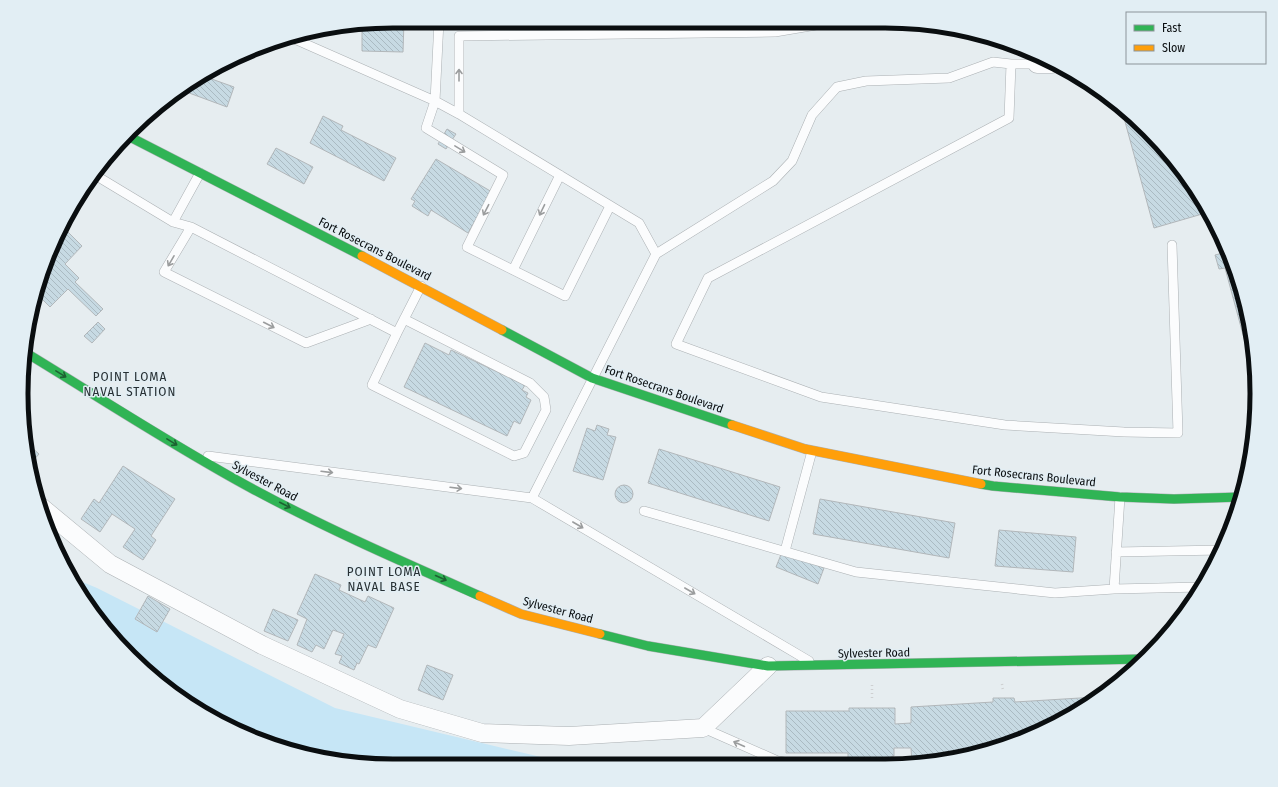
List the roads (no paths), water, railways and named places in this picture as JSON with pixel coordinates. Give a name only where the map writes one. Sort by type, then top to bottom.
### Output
[{"type":"street","name":"Fort Rosecrans Boulevard","points":[[132,138],[421,286],[592,378],[805,449],[993,486],[1120,497],[1174,499],[1235,497]]},
{"type":"street","name":"Sylvester Road","points":[[30,355],[191,454],[251,488],[362,544],[521,614],[648,646],[768,666],[1135,659]]},
{"type":"street","points":[[47,512],[110,564],[262,645],[400,709],[482,733],[569,736],[703,728],[768,666]]},
{"type":"lane","points":[[440,28],[435,101],[426,128],[503,175],[467,247],[565,296],[610,206]]},
{"type":"lane","points":[[459,114],[459,36],[775,32],[798,28]]},
{"type":"lane","points":[[298,40],[435,101],[459,114],[639,223],[656,254]]},
{"type":"lane","points":[[532,498],[656,254],[773,181],[792,161],[812,115],[837,87],[866,81],[949,78],[993,62],[1011,64],[1036,62]]},
{"type":"lane","points":[[1011,64],[1009,118],[708,278],[676,344],[821,396],[1005,425],[1124,432],[1178,433],[1172,245]]},
{"type":"lane","points":[[173,222],[200,173]]},
{"type":"lane","points":[[513,270],[560,175]]},
{"type":"lane","points":[[99,178],[173,222],[191,227],[397,333]]},
{"type":"lane","points":[[191,227],[164,272],[306,343],[371,320]]},
{"type":"lane","points":[[404,319],[530,383],[544,397],[546,410],[524,453],[514,456],[372,385],[397,333],[404,319],[421,286]]},
{"type":"lane","points":[[785,551],[812,451]]},
{"type":"lane","points":[[191,454],[532,498],[817,666]]},
{"type":"lane","points":[[1114,589],[1120,497]]},
{"type":"lane","points":[[644,511],[856,572],[1056,593],[1114,589],[1194,587]]},
{"type":"lane","points":[[1116,552],[1214,550]]},
{"type":"lane","points":[[703,728],[773,759]]},
{"type":"district","name":"POINT LOMA NAVAL STATION","points":[[130,384]]},
{"type":"district","name":"POINT LOMA NAVAL BASE","points":[[384,578]]}]
